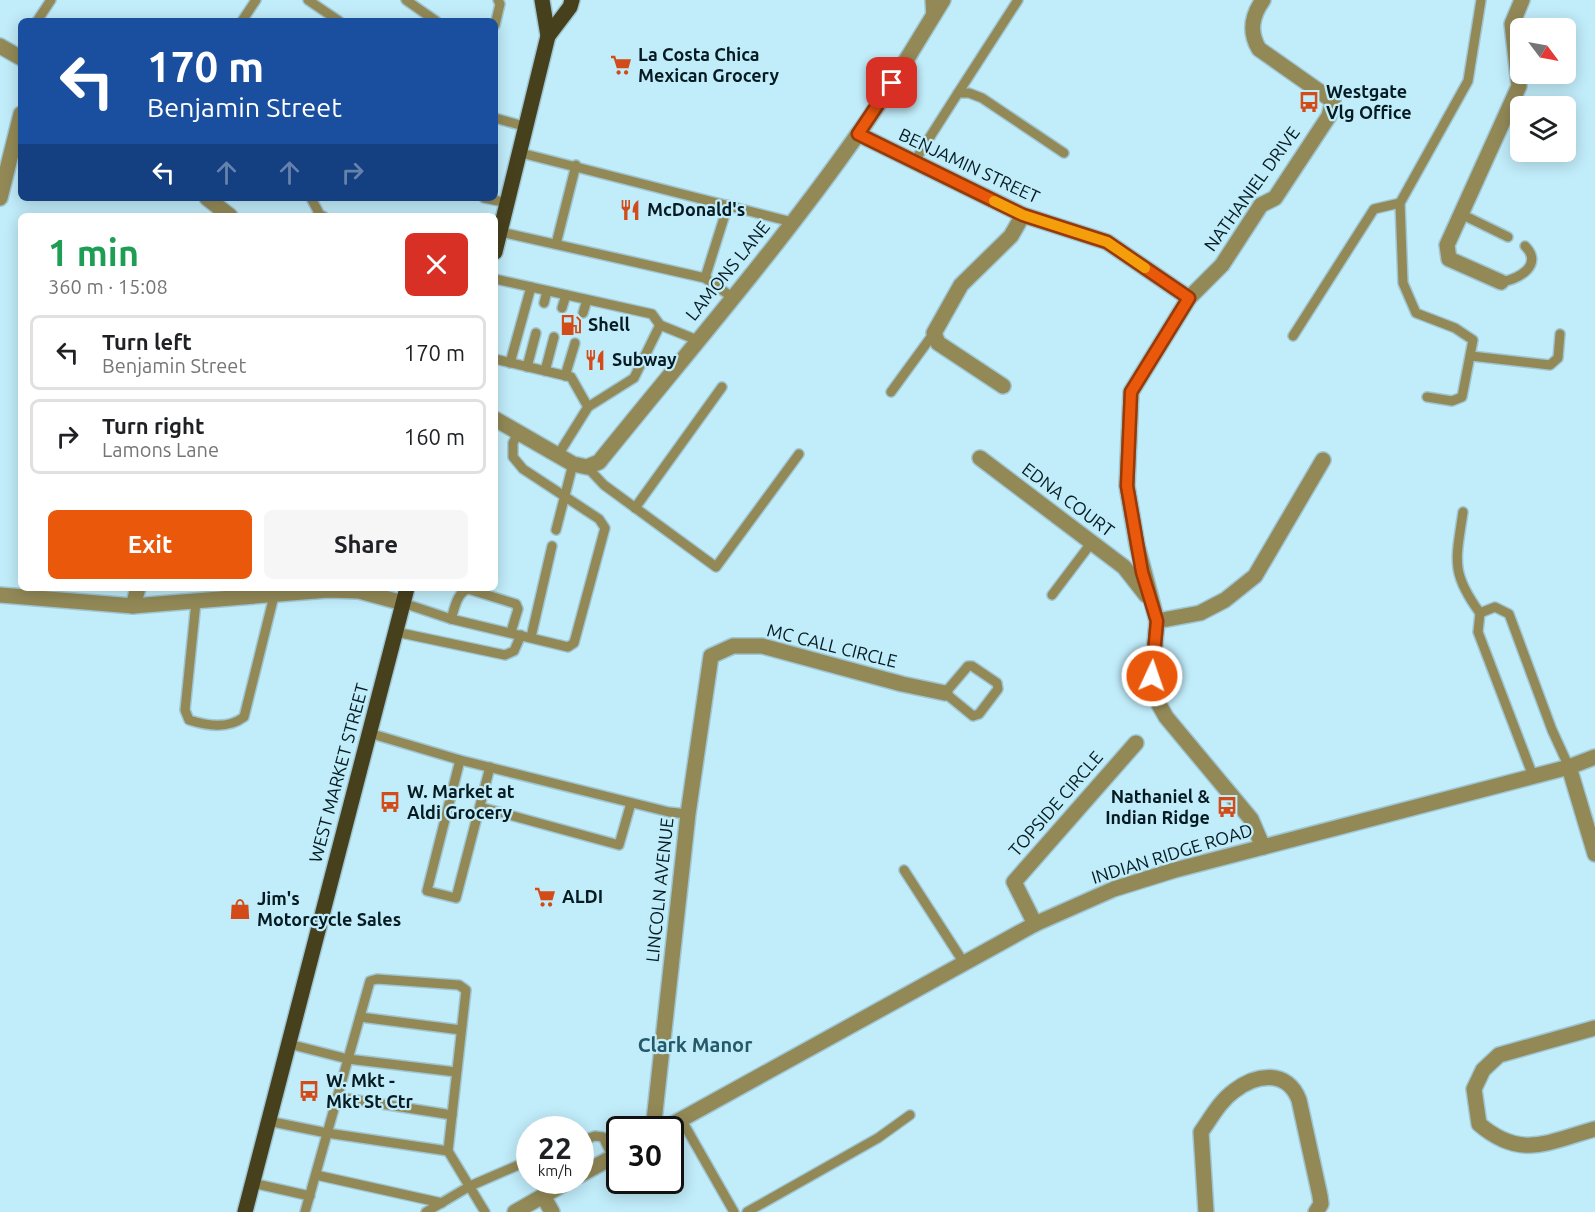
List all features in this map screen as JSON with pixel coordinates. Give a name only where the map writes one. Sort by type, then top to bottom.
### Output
[{"type":"main road","points":[[498,242],[548,36],[542,0]]},
{"type":"main road","points":[[548,36],[570,7],[572,0]]},
{"type":"main road","name":"WEST MARKET STREET","points":[[245,1212],[405,595]]},
{"type":"street","name":"LAMONS LANE","points":[[580,466],[599,462],[792,222],[858,134],[943,0]]},
{"type":"street","name":"NATHANIEL DRIVE","points":[[1263,0],[1252,23],[1252,38],[1259,49],[1333,101],[1329,116],[1275,198],[1261,205],[1222,265],[1189,298],[1131,392],[1127,486],[1137,545],[1157,621],[1152,676],[1156,699],[1166,717],[1251,819],[1263,847]]},
{"type":"street","points":[[1501,282],[1449,259],[1447,245],[1519,87],[1512,24],[1522,0]]},
{"type":"street","points":[[0,46],[18,53]]},
{"type":"street","points":[[0,198],[18,126]]},
{"type":"street","name":"BENJAMIN STREET","points":[[858,134],[1023,215],[1107,242],[1189,298]]},
{"type":"street","points":[[211,201],[227,213]]},
{"type":"street","points":[[1003,386],[938,343],[934,333],[961,285],[1011,236],[1023,215]]},
{"type":"street","points":[[498,420],[580,466]]},
{"type":"street","name":"EDNA COURT","points":[[980,458],[1124,567],[1152,603]]},
{"type":"street","points":[[1157,621],[1200,613],[1225,600],[1255,576],[1323,460]]},
{"type":"street","points":[[133,606],[137,591]]},
{"type":"street","points":[[0,595],[133,606],[319,591]]},
{"type":"street","points":[[359,591],[405,595]]},
{"type":"street","name":"MC CALL CIRCLE","points":[[711,656],[733,646],[762,646],[902,684],[945,693]]},
{"type":"street","name":"LINCOLN AVENUE","points":[[655,1116],[688,814],[711,656]]},
{"type":"street","name":"TOPSIDE CIRCLE","points":[[1035,924],[1014,882],[1136,743]]},
{"type":"street","name":"INDIAN RIDGE ROAD","points":[[684,1117],[1035,924],[1114,889],[1263,847],[1569,767],[1595,757]]},
{"type":"street","points":[[1569,767],[1595,854]]},
{"type":"street","points":[[1595,1028],[1499,1055],[1483,1070],[1474,1089],[1479,1124],[1492,1135],[1510,1144],[1530,1147],[1595,1129]]},
{"type":"street","points":[[1206,1212],[1201,1132],[1232,1092],[1256,1079],[1280,1077],[1295,1089],[1299,1100],[1320,1196],[1321,1204],[1316,1212]]},
{"type":"street","points":[[515,1212],[547,1194]]},
{"type":"street","points":[[543,1196],[552,1212]]},
{"type":"lane","points":[[39,18],[51,0]]},
{"type":"lane","points":[[246,18],[256,0]]},
{"type":"lane","points":[[308,0],[335,18]]},
{"type":"lane","points":[[406,0],[432,18]]},
{"type":"lane","points":[[497,18],[500,4],[498,0]]},
{"type":"lane","points":[[930,0],[931,19]]},
{"type":"lane","points":[[914,162],[1018,0]]},
{"type":"lane","points":[[1427,397],[1452,401],[1462,397],[1473,340],[1455,328],[1416,313],[1403,283],[1400,203],[1468,81],[1481,0]]},
{"type":"lane","points":[[958,93],[969,93],[982,98],[1064,153]]},
{"type":"lane","points":[[498,119],[527,127]]},
{"type":"lane","points":[[521,153],[576,165],[792,222]]},
{"type":"lane","points":[[556,244],[576,165]]},
{"type":"lane","points":[[498,201],[508,203]]},
{"type":"lane","points":[[1293,336],[1374,209],[1400,203]]},
{"type":"lane","points":[[705,278],[728,205]]},
{"type":"lane","points":[[1461,214],[1508,237]]},
{"type":"lane","points":[[501,232],[705,278],[732,297]]},
{"type":"lane","points":[[1501,282],[1516,279],[1527,269],[1532,261],[1532,252],[1525,246]]},
{"type":"lane","points":[[498,280],[652,314],[660,325],[697,340]]},
{"type":"lane","points":[[510,363],[531,287]]},
{"type":"lane","points":[[544,303],[547,291]]},
{"type":"lane","points":[[562,308],[566,295]]},
{"type":"lane","points":[[583,313],[587,300]]},
{"type":"lane","points":[[558,455],[588,407],[634,378],[660,325]]},
{"type":"lane","points":[[527,366],[536,333]]},
{"type":"lane","points":[[891,392],[934,333]]},
{"type":"lane","points":[[1471,356],[1550,365],[1557,358],[1560,334]]},
{"type":"lane","points":[[545,371],[555,338]]},
{"type":"lane","points":[[565,376],[574,343]]},
{"type":"lane","points":[[498,360],[570,377],[588,407]]},
{"type":"lane","points":[[635,508],[722,387]]},
{"type":"lane","points":[[405,595],[451,618],[568,646],[574,643],[605,528],[599,519],[523,469],[513,457],[513,443],[519,430]]},
{"type":"lane","points":[[556,530],[564,497],[580,466],[716,567],[799,454]]},
{"type":"lane","points":[[1463,512],[1455,566],[1463,590],[1480,613],[1478,632],[1533,776]]},
{"type":"lane","points":[[1052,595],[1092,542]]},
{"type":"lane","points":[[396,632],[505,655],[514,651],[552,546]]},
{"type":"lane","points":[[451,618],[462,591]]},
{"type":"lane","points":[[474,591],[516,604],[521,635]]},
{"type":"lane","points":[[196,602],[185,689],[185,710],[189,720],[204,725],[233,725],[244,717],[274,596]]},
{"type":"lane","points":[[1480,613],[1495,607],[1509,614],[1552,730],[1569,767]]},
{"type":"lane","points":[[968,666],[972,666],[997,683],[998,689],[979,714],[973,716],[945,693],[968,666]]},
{"type":"lane","points":[[369,733],[460,760],[631,803],[688,814]]},
{"type":"lane","points":[[460,760],[427,891],[456,898],[490,767]]},
{"type":"lane","points":[[480,807],[619,845],[631,803]]},
{"type":"lane","points":[[904,870],[964,963]]},
{"type":"lane","points":[[305,1212],[370,981],[377,979],[459,985],[466,990],[448,1151],[459,1173],[470,1186],[485,1212]]},
{"type":"lane","points":[[360,1017],[461,1030]]},
{"type":"lane","points":[[289,1044],[348,1059],[456,1072]]},
{"type":"lane","points":[[338,1097],[452,1115]]},
{"type":"lane","points":[[747,1212],[878,1138],[910,1115]]},
{"type":"lane","points":[[268,1121],[327,1133],[448,1151]]},
{"type":"lane","points":[[684,1124],[734,1212]]},
{"type":"lane","points":[[426,1212],[470,1186],[516,1166]]},
{"type":"lane","points":[[316,1175],[442,1203]]},
{"type":"lane","points":[[252,1183],[310,1196]]},
{"type":"slow traffic","points":[[994,201],[1023,215],[1107,242],[1145,268]]},
{"type":"place","name":"La Costa Chica Mexican Grocery","points":[[621,65]]},
{"type":"place","name":"Westgate Vlg Office","points":[[1309,102]]},
{"type":"place","name":"McDonald's","points":[[630,210]]},
{"type":"place","name":"Shell","points":[[571,325]]},
{"type":"place","name":"Subway","points":[[595,360]]},
{"type":"place","name":"W. Market at Aldi Grocery","points":[[390,802]]},
{"type":"place","name":"Nathaniel & Indian Ridge","points":[[1227,807]]},
{"type":"place","name":"ALDI","points":[[545,897]]},
{"type":"place","name":"Jim's Motorcycle Sales","points":[[240,909]]},
{"type":"place","name":"W. Mkt - Mkt St Ctr","points":[[309,1091]]},
{"type":"district","name":"Clark Manor","points":[[695,1045]]},
{"type":"route","points":[[892,83],[858,134],[1023,215],[1107,242],[1189,298],[1131,392],[1127,486],[1142,572],[1157,621],[1152,676]]}]
